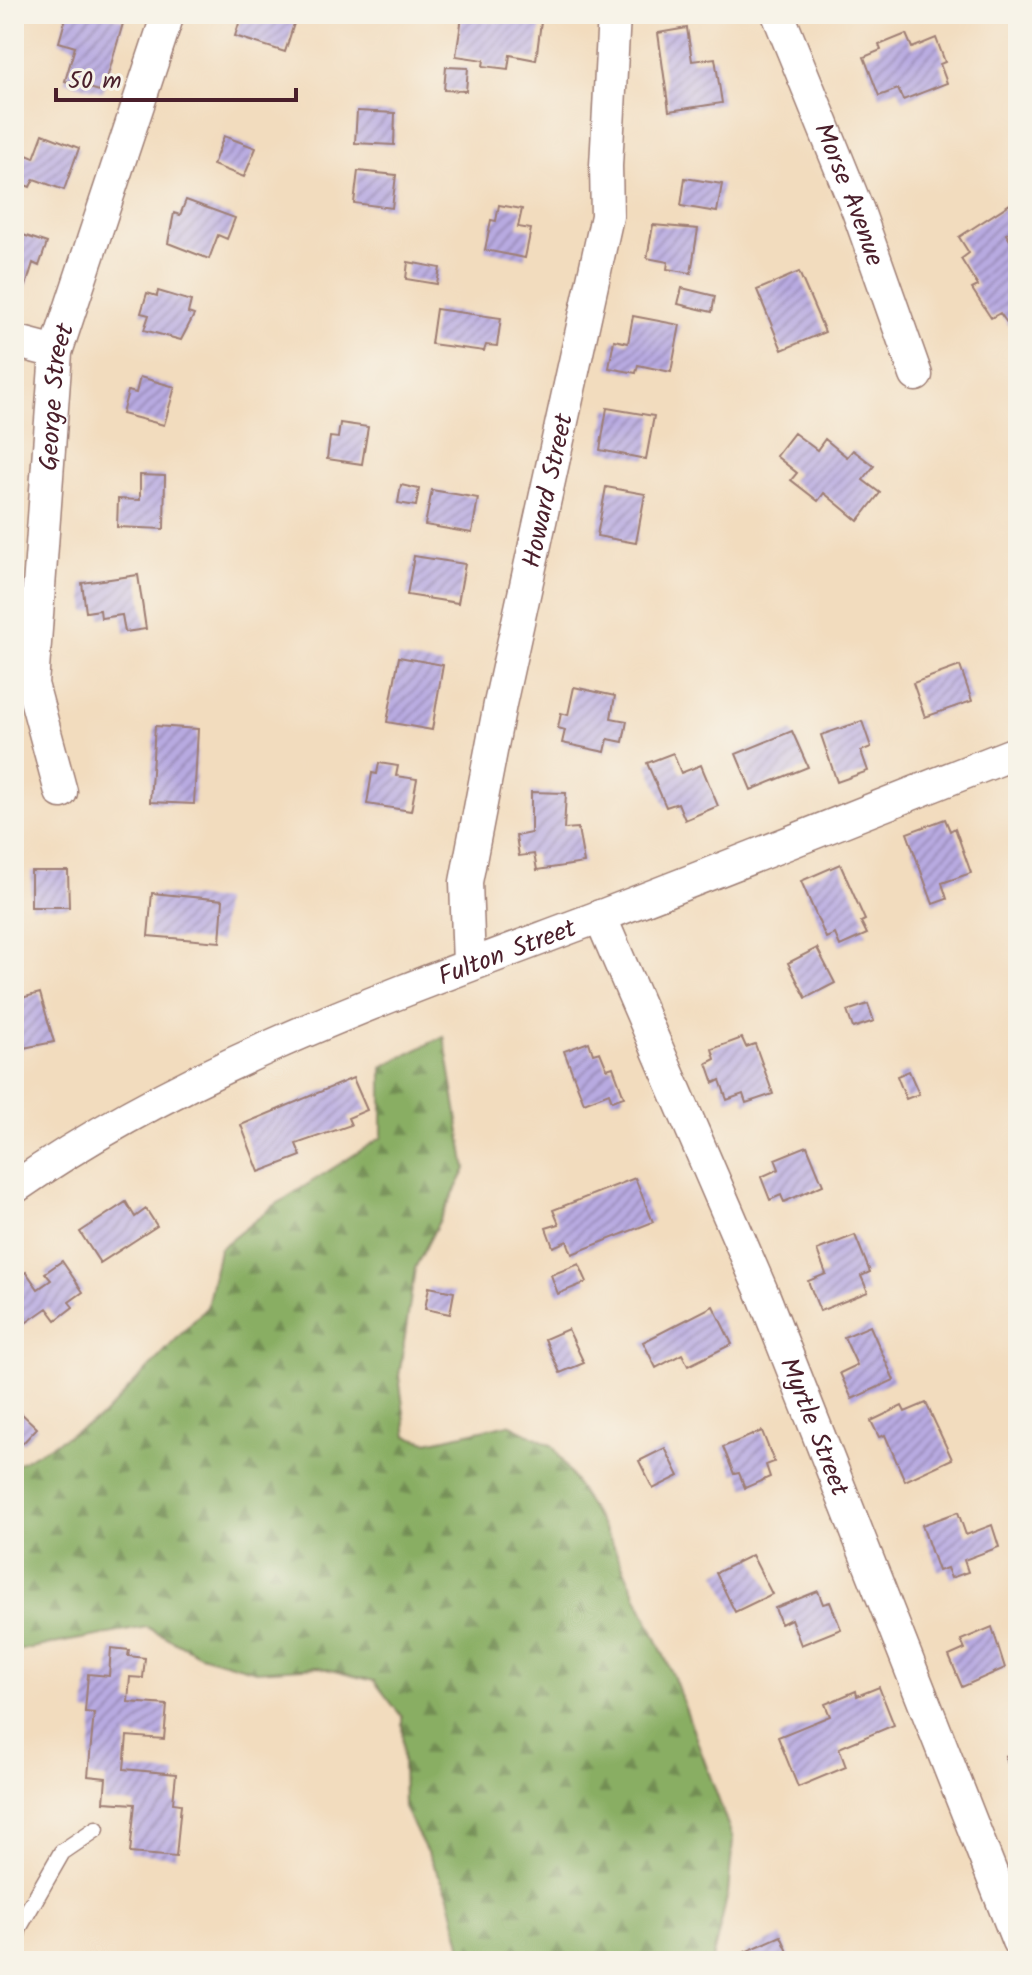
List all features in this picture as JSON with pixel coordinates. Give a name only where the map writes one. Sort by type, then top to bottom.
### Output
[{"type":"street","name":"George Street","points":[[61,792],[32,684],[56,352],[168,14]]},
{"type":"street","name":"Howard Street","points":[[469,964],[466,882],[500,704],[607,216],[606,166],[614,14]]},
{"type":"street","name":"Morse Avenue","points":[[778,14],[858,211],[916,375]]},
{"type":"street","points":[[14,341],[56,352]]},
{"type":"street","name":"Fulton Street","points":[[14,1188],[55,1159],[188,1084],[469,964],[600,916],[1018,752]]},
{"type":"street","name":"Myrtle Street","points":[[600,916],[765,1299],[1018,1941]]},
{"type":"lane","points":[[14,1945],[19,1927],[62,1852],[96,1829]]},
{"type":"green space","points":[[444,1036],[466,1169],[415,1268],[399,1376],[407,1436],[427,1442],[509,1424],[553,1446],[612,1543],[673,1675],[733,1839],[728,1893],[712,1961],[465,1961],[449,1895],[404,1808],[402,1717],[374,1681],[318,1667],[256,1671],[200,1655],[147,1627],[14,1651],[14,1466],[103,1416],[207,1307],[219,1249],[272,1207],[382,1137],[382,1067]]},
{"type":"building","points":[[67,14],[105,14],[124,20],[103,92],[65,81],[75,47],[59,42]]},
{"type":"building","points":[[242,14],[297,14],[285,52],[235,36]]},
{"type":"building","points":[[498,16],[541,22],[536,60],[510,55],[508,69],[483,66],[484,60],[456,56],[462,17],[497,22]]},
{"type":"building","points":[[687,28],[692,61],[715,58],[722,103],[669,111],[658,33]]},
{"type":"building","points":[[906,34],[912,48],[936,38],[945,62],[940,64],[947,83],[903,100],[898,89],[879,96],[864,57],[881,50],[879,45]]},
{"type":"building","points":[[446,67],[468,68],[466,91],[444,90]]},
{"type":"building","points":[[357,111],[395,113],[394,145],[355,143]]},
{"type":"building","points":[[43,134],[79,148],[64,190],[34,179],[30,187],[14,181],[14,150],[34,158]]},
{"type":"building","points":[[224,136],[256,148],[244,177],[213,165]]},
{"type":"building","points":[[358,171],[396,175],[392,208],[354,203]]},
{"type":"building","points":[[685,178],[722,184],[717,212],[681,206]]},
{"type":"building","points":[[186,200],[235,218],[227,239],[218,235],[209,259],[168,243],[174,213],[180,215]]},
{"type":"building","points":[[1010,204],[1018,217],[1018,227],[1006,234],[1018,253],[1018,322],[1010,327],[1000,313],[991,318],[972,289],[978,286],[961,259],[969,253],[959,237]]},
{"type":"building","points":[[499,205],[522,209],[518,227],[531,229],[525,258],[485,250],[491,220],[496,221]]},
{"type":"building","points":[[653,225],[698,229],[691,273],[667,269],[668,262],[647,258]]},
{"type":"building","points":[[14,232],[47,243],[39,266],[33,263],[26,286],[14,281]]},
{"type":"building","points":[[408,262],[440,268],[437,284],[406,279]]},
{"type":"building","points":[[799,272],[825,332],[782,350],[757,290]]},
{"type":"building","points":[[682,288],[715,296],[712,312],[678,304]]},
{"type":"building","points":[[158,291],[191,301],[188,313],[194,315],[181,340],[144,330],[149,315],[141,313],[147,293],[157,296]]},
{"type":"building","points":[[436,309],[501,318],[497,346],[486,345],[484,351],[431,344]]},
{"type":"building","points":[[633,316],[680,325],[671,372],[638,365],[636,373],[609,368],[614,340],[628,343]]},
{"type":"building","points":[[140,377],[175,387],[164,425],[122,414],[128,391],[136,393]]},
{"type":"building","points":[[607,408],[654,416],[646,459],[600,450]]},
{"type":"building","points":[[340,423],[368,427],[362,464],[327,459],[330,437],[338,438]]},
{"type":"building","points":[[794,433],[817,450],[825,439],[847,457],[853,450],[874,466],[863,480],[880,493],[858,521],[824,493],[818,501],[791,480],[797,473],[776,456]]},
{"type":"building","points":[[140,475],[165,476],[164,529],[117,527],[118,499],[140,500]]},
{"type":"building","points":[[401,485],[419,489],[416,506],[398,503]]},
{"type":"building","points":[[606,487],[645,494],[636,543],[597,536]]},
{"type":"building","points":[[432,490],[478,498],[472,533],[425,525]]},
{"type":"building","points":[[414,556],[465,564],[458,603],[407,595]]},
{"type":"building","points":[[138,575],[146,629],[125,632],[122,615],[101,618],[100,610],[86,612],[82,583]]},
{"type":"building","points":[[399,657],[443,665],[432,730],[387,722]]},
{"type":"building","points":[[960,666],[972,701],[925,717],[913,683]]},
{"type":"building","points":[[574,687],[615,696],[611,718],[627,721],[623,742],[608,739],[605,752],[562,743],[565,730],[558,728],[561,713],[568,715]]},
{"type":"building","points":[[862,721],[871,747],[861,751],[868,771],[837,782],[821,735]]},
{"type":"building","points":[[155,726],[198,729],[194,804],[150,802]]},
{"type":"building","points":[[792,731],[808,767],[751,790],[736,754]]},
{"type":"building","points":[[673,753],[681,773],[701,765],[718,806],[685,820],[678,803],[666,807],[647,763]]},
{"type":"building","points":[[379,763],[398,766],[396,776],[417,779],[411,811],[367,804],[372,773],[377,774]]},
{"type":"building","points":[[531,792],[566,793],[564,829],[578,828],[584,863],[537,870],[534,854],[519,856],[516,836],[531,833]]},
{"type":"building","points":[[945,819],[950,831],[955,828],[971,873],[942,883],[947,899],[933,904],[907,833]]},
{"type":"building","points":[[840,864],[865,920],[861,922],[867,934],[840,946],[835,934],[826,938],[801,881]]},
{"type":"building","points":[[31,871],[68,871],[69,907],[31,907]]},
{"type":"building","points":[[152,893],[223,900],[220,942],[148,936]]},
{"type":"building","points":[[817,948],[835,983],[806,998],[788,963]]},
{"type":"building","points":[[40,993],[54,1042],[18,1049],[14,1034],[14,1000]]},
{"type":"building","points":[[868,1004],[874,1021],[853,1028],[847,1011]]},
{"type":"building","points":[[742,1038],[746,1047],[755,1044],[773,1094],[746,1103],[743,1094],[727,1100],[720,1080],[714,1083],[707,1063],[715,1059],[712,1049]]},
{"type":"building","points":[[589,1042],[593,1054],[600,1052],[607,1069],[613,1067],[624,1097],[612,1101],[609,1093],[584,1103],[564,1051]]},
{"type":"building","points":[[909,1071],[919,1094],[906,1099],[897,1076]]},
{"type":"building","points":[[353,1078],[367,1110],[348,1118],[351,1125],[296,1144],[301,1156],[259,1172],[241,1125]]},
{"type":"building","points":[[807,1146],[823,1185],[784,1202],[781,1195],[770,1200],[761,1177],[779,1169],[775,1159]]},
{"type":"building","points":[[635,1178],[653,1222],[572,1254],[567,1241],[553,1247],[546,1228],[559,1224],[553,1210]]},
{"type":"building","points":[[126,1202],[135,1217],[146,1209],[157,1226],[100,1263],[80,1232]]},
{"type":"building","points":[[855,1235],[870,1272],[861,1276],[868,1292],[820,1311],[808,1281],[826,1274],[817,1250]]},
{"type":"building","points":[[62,1261],[83,1292],[69,1302],[73,1307],[56,1320],[47,1308],[14,1331],[14,1281],[26,1272],[38,1289],[51,1280],[45,1273]]},
{"type":"building","points":[[579,1264],[587,1282],[558,1294],[551,1275]]},
{"type":"building","points":[[429,1287],[454,1292],[450,1314],[425,1309]]},
{"type":"building","points":[[713,1306],[732,1344],[688,1366],[682,1354],[656,1368],[643,1342]]},
{"type":"building","points":[[870,1326],[894,1380],[852,1399],[840,1373],[857,1365],[844,1337]]},
{"type":"building","points":[[568,1329],[584,1363],[560,1373],[545,1339]]},
{"type":"building","points":[[926,1403],[952,1459],[905,1481],[885,1435],[879,1437],[871,1421],[902,1406],[905,1412]]},
{"type":"building","points":[[19,1411],[37,1428],[23,1443],[14,1434],[14,1416]]},
{"type":"building","points":[[762,1431],[774,1462],[766,1465],[770,1477],[745,1488],[739,1473],[734,1474],[723,1447]]},
{"type":"building","points":[[665,1448],[679,1476],[653,1489],[639,1461]]},
{"type":"building","points":[[958,1512],[966,1535],[992,1525],[999,1547],[964,1560],[968,1572],[951,1578],[947,1568],[938,1571],[922,1525]]},
{"type":"building","points":[[752,1555],[772,1594],[735,1612],[716,1573]]},
{"type":"building","points":[[818,1591],[823,1604],[830,1602],[841,1629],[801,1645],[791,1619],[781,1624],[775,1608]]},
{"type":"building","points":[[992,1627],[1005,1668],[962,1687],[949,1656],[965,1649],[961,1640]]},
{"type":"building","points":[[111,1648],[129,1650],[128,1656],[145,1658],[143,1678],[130,1677],[128,1702],[167,1705],[164,1739],[127,1736],[124,1769],[176,1774],[173,1803],[181,1804],[176,1857],[130,1853],[135,1804],[104,1802],[106,1778],[88,1776],[94,1713],[85,1712],[88,1674],[109,1676]]},
{"type":"building","points":[[879,1687],[894,1725],[839,1748],[846,1767],[798,1787],[778,1737],[830,1716],[825,1704],[856,1691],[857,1696]]},
{"type":"building","points":[[1018,1752],[1018,1791],[1005,1756]]},
{"type":"building","points":[[781,1936],[792,1961],[749,1961],[745,1952]]}]
